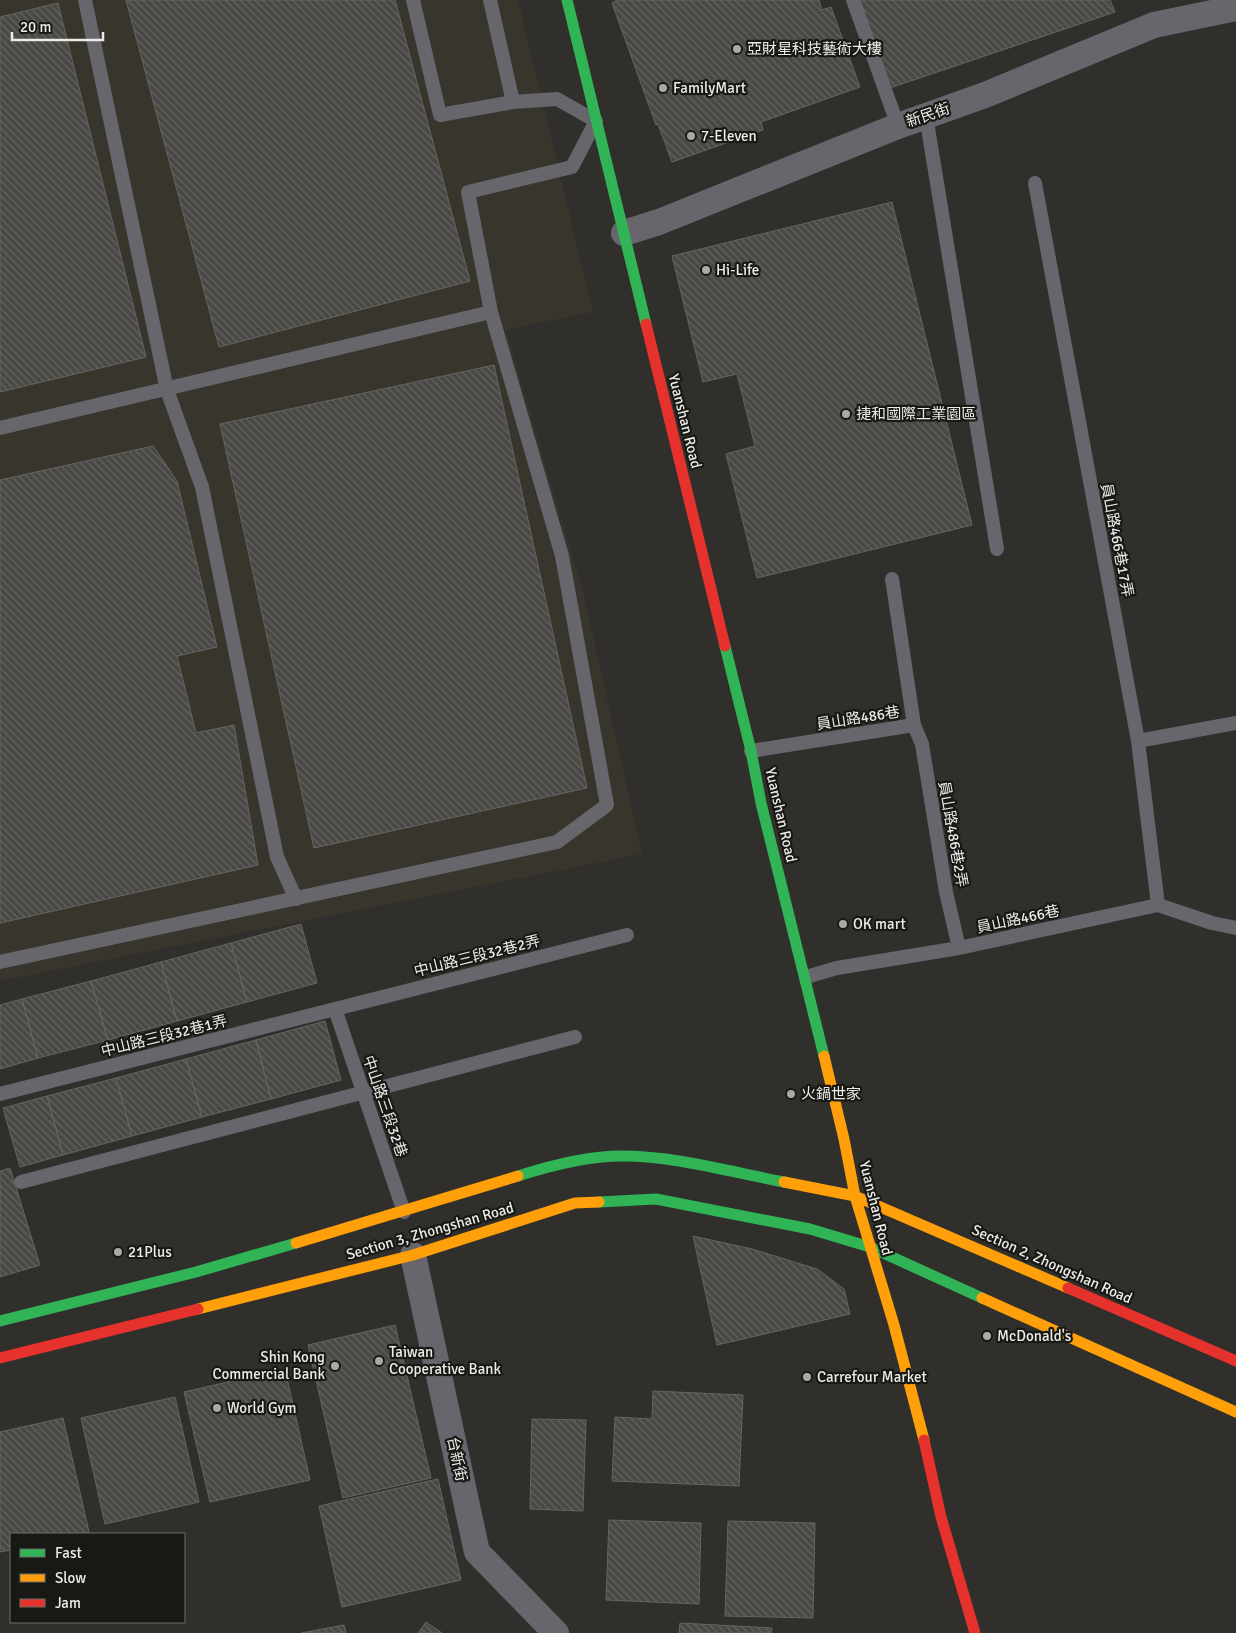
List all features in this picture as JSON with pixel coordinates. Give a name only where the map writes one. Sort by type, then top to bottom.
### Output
[{"type":"main road","name":"Yuanshan Road","points":[[567,0],[751,751],[761,804],[806,977],[844,1139],[855,1196],[918,1410],[941,1518],[975,1633]]},
{"type":"main road","name":"Section 3, Zhongshan Road","points":[[0,1321],[196,1272],[404,1212],[558,1163],[622,1156],[682,1162],[855,1196]]},
{"type":"main road","name":"Section 2, Zhongshan Road","points":[[855,1196],[1236,1361]]},
{"type":"main road","name":"Section 3, Zhongshan Road","points":[[0,1358],[413,1255],[575,1203],[656,1198],[810,1229],[870,1247]]},
{"type":"main road","points":[[870,1247],[1236,1412]]},
{"type":"street","name":"新民街","points":[[624,233],[659,222],[898,126],[985,96],[1154,25],[1236,8]]},
{"type":"street","name":"台新街","points":[[413,1255],[477,1552],[556,1633]]},
{"type":"lane","points":[[85,0],[167,390],[202,486],[276,857],[296,899]]},
{"type":"lane","points":[[0,962],[557,842],[607,805],[562,556],[491,312],[468,192],[572,167],[596,121],[557,99],[513,102],[440,115],[413,0]]},
{"type":"lane","points":[[490,0],[513,102]]},
{"type":"lane","points":[[853,0],[898,126]]},
{"type":"lane","points":[[926,116],[997,548]]},
{"type":"lane","name":"員山路466巷17弄","points":[[1035,183],[1138,742],[1158,905]]},
{"type":"lane","points":[[0,428],[491,312]]},
{"type":"lane","name":"員山路486巷","points":[[751,751],[914,725],[892,580]]},
{"type":"lane","points":[[1138,742],[1236,723]]},
{"type":"lane","name":"員山路486巷2弄","points":[[914,725],[922,744],[946,892],[959,948]]},
{"type":"lane","name":"員山路466巷","points":[[806,977],[836,968],[959,948],[1158,905],[1236,928]]},
{"type":"lane","name":"中山路三段32巷2弄","points":[[335,1009],[627,935]]},
{"type":"lane","name":"中山路三段32巷","points":[[335,1009],[404,1212]]},
{"type":"lane","name":"中山路三段32巷1弄","points":[[0,1094],[335,1009]]},
{"type":"lane","points":[[21,1182],[575,1036]]},
{"type":"shaded area","points":[[0,0],[518,0],[593,312],[506,330],[584,596],[642,854],[0,981]]},
{"type":"building","points":[[126,0],[395,0],[470,281],[219,347]]},
{"type":"building","name":"亞財星科技藝術大樓","points":[[617,0],[819,0],[822,10],[831,7],[860,87],[761,122],[763,130],[672,162],[658,124],[656,125],[612,3]]},
{"type":"building","points":[[860,0],[1110,0],[1115,12],[890,88]]},
{"type":"building","points":[[58,3],[146,357],[0,392],[0,17]]},
{"type":"building","name":"捷和國際工業園區","points":[[892,202],[972,525],[757,578],[726,454],[755,446],[737,374],[703,382],[672,256]]},
{"type":"building","points":[[494,365],[587,788],[314,848],[220,424]]},
{"type":"building","points":[[153,446],[177,481],[217,647],[177,656],[196,733],[234,725],[258,865],[0,923],[0,480]]},
{"type":"building","points":[[301,924],[317,983],[247,1002],[231,943]]},
{"type":"building","points":[[231,943],[247,1002],[177,1021],[161,962]]},
{"type":"building","points":[[161,962],[177,1021],[108,1040],[91,981]]},
{"type":"building","points":[[91,981],[108,1040],[38,1058],[22,999]]},
{"type":"building","points":[[22,999],[38,1058],[0,1069],[0,1005]]},
{"type":"building","points":[[325,1021],[341,1080],[271,1099],[256,1040]]},
{"type":"building","points":[[256,1040],[271,1099],[202,1117],[186,1059]]},
{"type":"building","points":[[186,1059],[202,1117],[132,1136],[116,1078]]},
{"type":"building","points":[[116,1078],[132,1136],[63,1155],[47,1096]]},
{"type":"building","points":[[47,1096],[63,1155],[20,1167],[3,1108]]},
{"type":"building","points":[[10,1168],[40,1265],[0,1277],[0,1171]]},
{"type":"building","points":[[693,1236],[752,1249],[817,1269],[844,1289],[850,1314],[717,1345]]},
{"type":"building","points":[[395,1325],[431,1478],[343,1498],[308,1345]]},
{"type":"building","points":[[285,1369],[310,1480],[210,1502],[184,1392]]},
{"type":"building","points":[[653,1391],[743,1395],[739,1486],[612,1481],[615,1417],[652,1419]]},
{"type":"building","points":[[175,1397],[199,1502],[105,1524],[81,1418]]},
{"type":"building","points":[[63,1418],[89,1532],[10,1533],[10,1550],[0,1552],[0,1432]]},
{"type":"building","points":[[532,1419],[586,1420],[583,1511],[530,1509]]},
{"type":"building","points":[[438,1479],[461,1580],[342,1607],[319,1506]]},
{"type":"building","points":[[609,1520],[701,1523],[699,1604],[606,1600]]},
{"type":"building","points":[[728,1521],[815,1523],[813,1618],[725,1616]]},
{"type":"building","points":[[426,1622],[442,1633],[418,1633]]},
{"type":"building","points":[[680,1623],[772,1628],[771,1633],[679,1633]]},
{"type":"building","points":[[344,1625],[346,1633],[301,1633]]},
{"type":"traffic: fast","points":[[567,0],[646,324]]},
{"type":"traffic: fast","points":[[725,646],[751,751],[761,803],[824,1056]]},
{"type":"traffic: fast","points":[[518,1176],[570,1162],[622,1156],[663,1159],[703,1165],[784,1182]]},
{"type":"traffic: fast","points":[[599,1202],[656,1199],[810,1229],[870,1247],[982,1298]]},
{"type":"traffic: fast","points":[[0,1321],[196,1272],[296,1243]]},
{"type":"traffic: slow","points":[[824,1056],[844,1139],[855,1196],[894,1325],[924,1440]]},
{"type":"traffic: slow","points":[[296,1243],[518,1176]]},
{"type":"traffic: slow","points":[[784,1182],[855,1196],[1068,1288]]},
{"type":"traffic: slow","points":[[198,1309],[413,1255],[575,1203],[599,1202]]},
{"type":"traffic: slow","points":[[982,1298],[1236,1412]]},
{"type":"traffic: jam","points":[[646,324],[725,646]]},
{"type":"traffic: jam","points":[[1068,1288],[1236,1361]]},
{"type":"traffic: jam","points":[[0,1358],[198,1309]]},
{"type":"traffic: jam","points":[[924,1440],[941,1517],[975,1633]]},
{"type":"place","name":"亞財星科技藝術大樓","points":[[737,49]]},
{"type":"place","name":"FamilyMart","points":[[663,88]]},
{"type":"place","name":"7-Eleven","points":[[691,136]]},
{"type":"place","name":"Hi-Life","points":[[706,270]]},
{"type":"place","name":"捷和國際工業園區","points":[[846,414]]},
{"type":"place","name":"OK mart","points":[[843,924]]},
{"type":"place","name":"火鍋世家","points":[[791,1094]]},
{"type":"place","name":"21Plus","points":[[118,1252]]},
{"type":"place","name":"McDonald's","points":[[987,1336]]},
{"type":"place","name":"Taiwan Cooperative Bank","points":[[379,1361]]},
{"type":"place","name":"Shin Kong Commercial Bank","points":[[335,1366]]},
{"type":"place","name":"Carrefour Market","points":[[807,1377]]},
{"type":"place","name":"World Gym","points":[[217,1408]]}]
